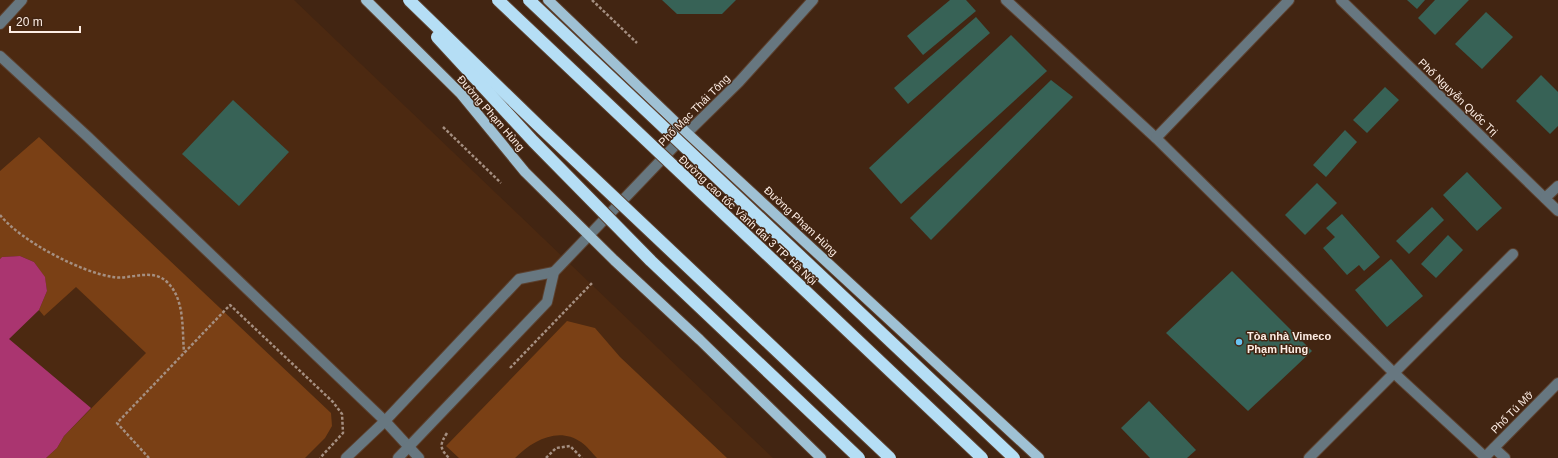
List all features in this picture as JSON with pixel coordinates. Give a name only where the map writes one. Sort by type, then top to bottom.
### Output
[{"type":"highway","points":[[402,0],[533,141],[651,261],[859,458]]},
{"type":"highway","points":[[409,0],[890,458]]},
{"type":"highway","name":"Đường cao tốc Vành đai 3 TP. Hà Nội","points":[[498,0],[982,458]]},
{"type":"highway","points":[[529,0],[1014,458]]},
{"type":"main road","name":"Đường Phạm Hùng","points":[[366,0],[461,94],[525,172],[589,236],[822,458]]},
{"type":"main road","name":"Đường Phạm Hùng","points":[[548,0],[687,133],[1039,458]]},
{"type":"street","points":[[0,24],[22,0]]},
{"type":"street","name":"Phố Mạc Thái Tông","points":[[554,272],[687,133],[739,82],[814,0]]},
{"type":"street","points":[[1006,0],[1156,138],[1394,373],[1484,458]]},
{"type":"street","points":[[1156,138],[1289,0]]},
{"type":"street","name":"Phố Nguyễn Quốc Trị","points":[[1341,0],[1558,211]]},
{"type":"street","points":[[0,56],[88,137],[385,421],[419,458]]},
{"type":"street","points":[[1545,198],[1558,186]]},
{"type":"street","points":[[1308,458],[1513,254]]},
{"type":"street","points":[[346,458],[385,421],[519,279],[554,272],[547,302],[398,458]]},
{"type":"street","name":"Phố Tú Mỡ","points":[[1484,458],[1558,383]]},
{"type":"street","points":[[1494,448],[1505,458]]},
{"type":"path","points":[[592,0],[638,43]]},
{"type":"path","points":[[443,127],[501,183]]},
{"type":"path","points":[[0,215],[17,232],[34,244],[95,273],[115,277],[136,275],[158,276],[168,282],[182,309],[184,353]]},
{"type":"path","points":[[507,371],[593,282]]},
{"type":"path","points":[[149,458],[117,423],[230,305],[333,402],[342,414],[344,434],[320,458]]},
{"type":"path","points":[[448,431],[441,443],[443,452],[449,458]]},
{"type":"path","points":[[546,458],[556,448],[570,446],[582,458]]},
{"type":"shaded area","points":[[0,0],[294,0],[773,458],[0,458]]},
{"type":"shaded area","points":[[39,137],[331,413],[332,426],[325,438],[305,458],[46,458],[57,448],[64,436],[146,353],[76,287],[44,316],[39,310],[47,291],[45,278],[34,262],[20,256],[2,257],[0,259],[0,171]]},
{"type":"shaded area","points":[[20,256],[34,262],[45,277],[47,291],[39,310],[9,339],[91,408],[64,436],[57,448],[46,458],[0,458],[0,259],[2,257]]},
{"type":"shaded area","points":[[567,321],[595,328],[620,357],[727,458],[597,458],[581,442],[572,437],[563,435],[537,441],[515,458],[459,458],[446,446]]},
{"type":"building","points":[[662,0],[736,0],[722,14],[677,14]]},
{"type":"building","points":[[950,0],[966,0],[976,11],[923,55],[907,36]]},
{"type":"building","points":[[1407,0],[1425,0],[1417,9]]},
{"type":"building","points":[[1435,0],[1469,0],[1435,35],[1418,18]]},
{"type":"building","points":[[1486,12],[1513,37],[1482,69],[1455,44]]},
{"type":"building","points":[[976,17],[990,33],[908,104],[894,88]]},
{"type":"building","points":[[1011,35],[1047,71],[901,204],[869,168]]},
{"type":"building","points":[[1541,75],[1558,92],[1558,126],[1550,134],[1516,101]]},
{"type":"building","points":[[1051,80],[1073,97],[931,240],[910,218]]},
{"type":"building","points":[[1385,87],[1399,100],[1367,133],[1353,120]]},
{"type":"building","points":[[233,100],[289,152],[239,206],[182,154]]},
{"type":"building","points":[[1345,130],[1357,142],[1326,177],[1313,165]]},
{"type":"building","points":[[1467,172],[1502,208],[1477,231],[1443,195]]},
{"type":"building","points":[[1317,183],[1337,203],[1305,235],[1285,215]]},
{"type":"building","points":[[1432,207],[1444,220],[1409,254],[1396,241]]},
{"type":"building","points":[[1342,214],[1380,257],[1364,271],[1359,265],[1347,275],[1323,248],[1335,237],[1326,228]]},
{"type":"building","points":[[1448,235],[1463,250],[1436,278],[1421,264]]},
{"type":"building","points":[[1391,259],[1423,296],[1387,327],[1355,290]]},
{"type":"building","name":"Tòa nhà Vimeco Phạm Hùng","points":[[1232,271],[1312,351],[1248,411],[1166,333]]},
{"type":"building","points":[[1149,401],[1196,450],[1187,458],[1150,458],[1121,428]]},
{"type":"place","name":"Tòa nhà Vimeco Phạm Hùng","points":[[1239,342]]}]
